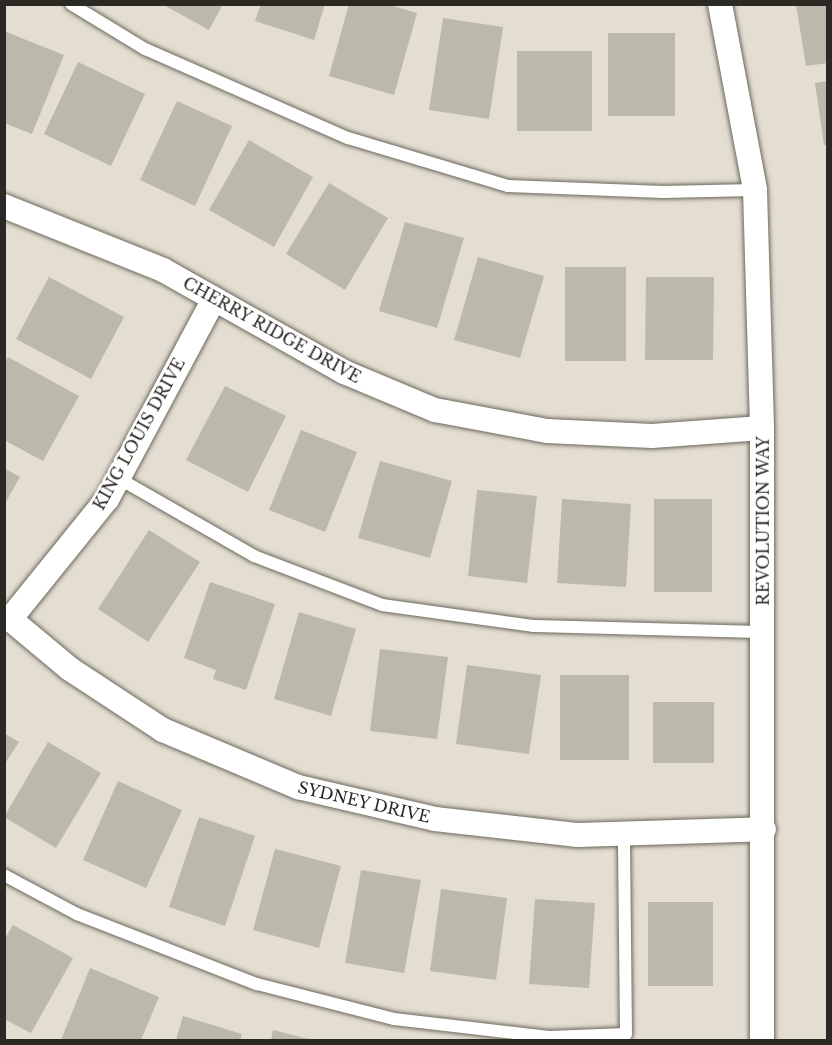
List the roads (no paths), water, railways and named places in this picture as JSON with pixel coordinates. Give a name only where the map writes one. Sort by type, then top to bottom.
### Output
[{"type":"street","name":"REVOLUTION WAY","points":[[720,4],[755,190],[762,428],[764,829],[762,1041]]},
{"type":"street","name":"CHERRY RIDGE DRIVE","points":[[4,206],[164,270],[344,372],[435,410],[546,431],[651,436],[762,428]]},
{"type":"street","name":"KING LOUIS DRIVE","points":[[10,619],[106,499],[214,299]]},
{"type":"street","name":"SYDNEY DRIVE","points":[[10,619],[70,669],[164,730],[298,787],[435,819],[578,835],[764,829]]},
{"type":"lane","points":[[72,4],[145,50],[348,138],[508,186],[663,192],[755,190]]},
{"type":"lane","points":[[118,478],[254,556],[382,605],[533,626],[763,632]]},
{"type":"lane","points":[[4,875],[77,914],[257,984],[394,1019],[549,1037],[626,1034],[624,833]]}]
